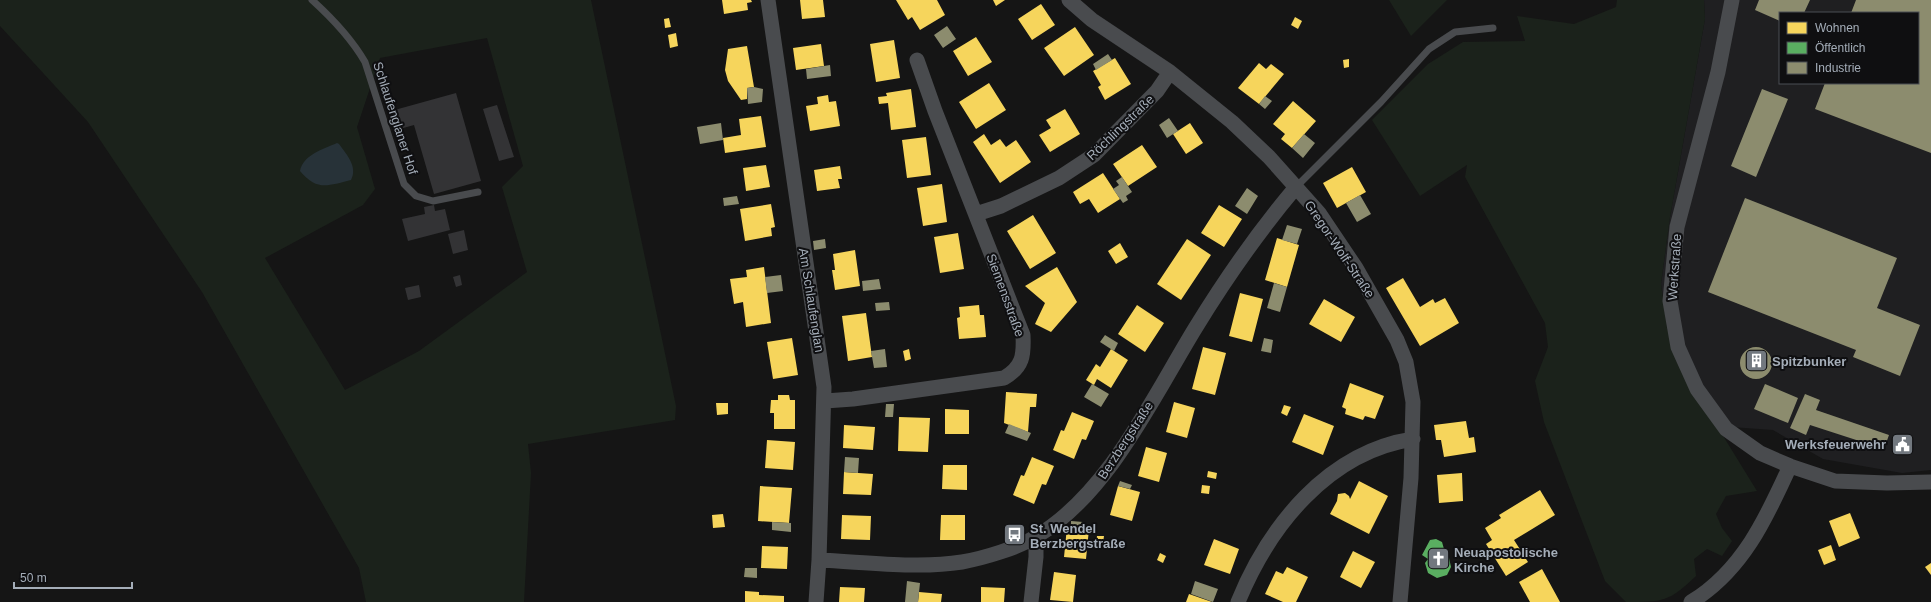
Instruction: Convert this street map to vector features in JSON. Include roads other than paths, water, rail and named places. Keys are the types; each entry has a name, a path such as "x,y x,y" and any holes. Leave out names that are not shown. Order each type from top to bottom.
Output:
{"street":[{"name":"Am Schlaufenglan","path":"768,0 821,363 825,402 816,602"},
{"name":"Gregor-Wolf-Straße","path":"1069,0 1092,20 1170,72 1232,122 1269,157 1319,213 1356,268 1397,340 1406,362 1413,402 1412,439 1400,602"},
{"name":"Werkstraße","path":"1732,0 1718,72 1676,228 1670,301 1678,348 1697,389 1726,429 1760,453 1790,466 1834,481 1887,483 1931,482"},
{"name":"Siemensstraße","path":"825,402 1004,378 1014,372 1019,365 1024,351 1023,335 917,60"},
{"name":"Röchlingstraße","path":"976,214 1001,206 1052,182 1094,155 1157,90 1170,72"},
{"name":"Berzbergstraße","path":"819,560 934,564 963,561 985,556 1036,537 1072,510 1106,473 1217,292 1270,217 1296,187"},
{"path":"1238,602 1264,550 1293,510 1319,483 1354,458 1381,446 1412,439"},
{"path":"1692,602 1727,575 1749,545 1770,510 1790,466"},
{"path":"1031,602 1036,558 1036,537"}],"lane":[{"name":"Schlaufenglaner Hof","path":"312,0 343,29 356,45 365,62 404,184 416,196 433,201 478,192"},
{"path":"1296,187 1381,102 1429,49 1455,32 1493,28"}],"place":[{"name":"Spitzbunker","path":"1756,361"},
{"name":"Werksfeuerwehr","path":"1902,444"},
{"name":"St. Wendel Berzbergstraße","path":"1015,535"},
{"name":"Neuapostolische Kirche","path":"1438,559"}]}
